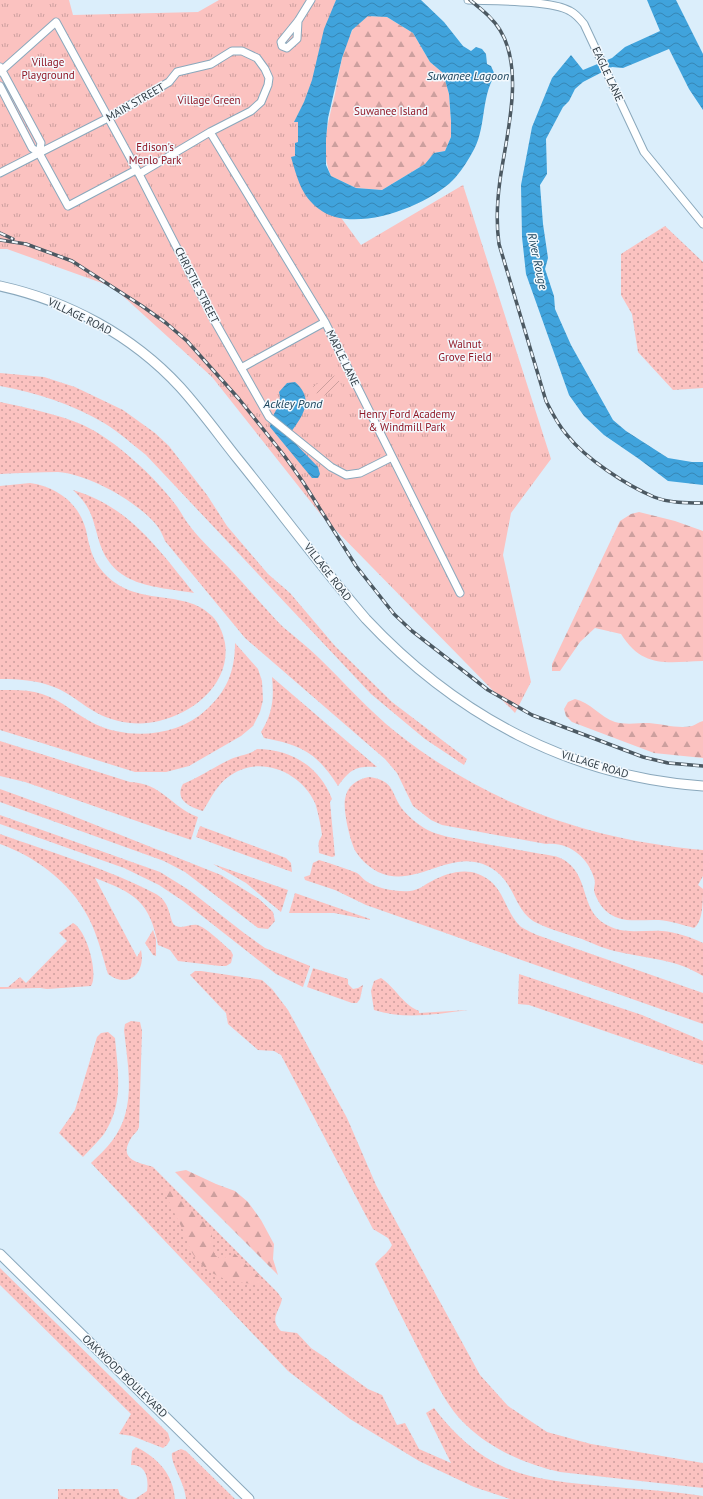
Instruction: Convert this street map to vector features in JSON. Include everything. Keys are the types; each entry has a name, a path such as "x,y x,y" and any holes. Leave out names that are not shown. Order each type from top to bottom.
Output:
{"street":[{"path":"298,21 311,0"},
{"name":"EAGLE LANE","path":"468,0 494,0 563,8 571,11 584,24 644,152 703,224"},
{"name":"CHRISTIE STREET","path":"1,69 56,22 241,368 269,417 336,471 346,475 360,473 392,457"},
{"name":"MAIN STREET","path":"0,173 40,152 108,118 169,82 176,72 211,64 232,51 242,50 254,56 265,69 269,78 267,90 261,102 251,111 137,172 68,206 40,152"},
{"path":"0,86 32,148 40,152 41,143 1,69"},
{"name":"MAPLE LANE","path":"210,132 325,322 460,594"},
{"name":"VILLAGE ROAD","path":"0,286 34,295 83,315 114,332 154,363 196,407 366,619 401,655 448,694 507,730 565,756 611,771 638,777 664,782 703,786"},
{"path":"241,368 325,322"},
{"name":"OAKWOOD BOULEVARD","path":"0,1254 249,1499"}],"green space":[{"path":"0,0 69,0 73,15 198,12 219,0 336,0 296,156 361,245 463,185 551,459 511,513 503,555 531,682 515,713 322,516 212,377 113,287 7,249 0,249"},
{"name":"Suwanee Island","path":"368,16 387,17 413,33 430,62 443,73 449,94 451,137 445,151 434,153 425,164 382,190 356,188 331,176 327,166 325,145 343,54 353,29"},
{"path":"665,226 703,262 703,388 673,390 638,352 632,314 621,295 621,254"},
{"path":"0,373 44,377 75,387 123,410 155,433 169,446 207,495 227,526 268,574 290,593 335,646 392,702 467,759 464,765 425,739 371,694 146,455 120,434 92,416 54,400 0,386"},
{"path":"336,375 342,387 319,398 313,386"},
{"path":"0,402 73,421 108,439 157,482 167,493 187,523 199,537 283,627 315,654 366,706 386,724 431,758 467,780 503,799 541,814 580,827 620,837 661,845 703,850 703,876 698,885 703,889 703,905 701,916 697,925 694,928 663,921 630,920 610,914 599,903 594,890 595,880 587,863 576,852 562,845 546,844 442,825 431,820 413,806 397,773 385,759 245,638 165,541 158,527 139,509 113,491 84,478 70,474 58,472 36,472 0,474"},
{"path":"30,483 49,488 66,498 72,504 83,520 88,541 96,562 103,572 116,583 144,595 187,602 200,607 217,622 225,643 225,658 222,671 216,683 197,703 185,711 159,721 151,723 128,723 97,713 65,692 48,685 27,680 0,679 0,486"},
{"path":"73,490 111,507 127,518 155,546 194,593 150,586 136,582 124,576 114,568 105,556 88,508"},
{"path":"639,512 675,521 703,531 703,661 667,662 647,658 638,653 629,645 621,634 595,628 580,642 560,671 552,671 552,664 620,521 631,514"},
{"path":"235,643 258,669 262,681 263,700 260,712 253,726 241,736 189,766 166,772 135,772 0,730 0,690 37,692 56,700 95,724 108,729 123,732 137,734 152,733 167,731 181,726 206,710 224,688 233,663"},
{"path":"272,677 377,767 358,768 350,772 338,786 323,766 307,752 289,744 264,738 261,732 268,718 272,705"},
{"path":"575,699 585,703 610,720 619,723 649,723 687,727 703,721 703,758 654,753 572,722 566,716 564,709 568,702"},
{"path":"0,741 130,782 150,786 189,813 198,817 191,840 25,782 0,776"},
{"path":"257,749 281,752 293,756 312,769 320,778 332,799 330,802 335,856 332,857 319,853 319,841 322,835 316,805 309,792 290,775 279,770 267,767 242,769 231,775 218,787 203,811 189,805 182,799 180,794 183,784 231,759 251,753"},
{"path":"369,777 384,781 391,789 403,810 415,822 429,831 452,838 552,856 564,860 574,869 580,878 589,905 594,914 601,921 611,927 630,931 667,932 683,935 703,943 703,976 683,966 662,960 600,947 537,923 522,910 502,877 494,870 483,864 469,861 456,862 418,874 405,876 392,876 378,872 363,861 356,852 349,834 345,811 346,794 350,787 360,779"},
{"path":"0,789 58,810 221,875 259,899 273,912 275,921 268,929 258,928 185,872 164,861 0,802"},
{"path":"0,815 160,872 189,890 265,948 310,966 303,987 276,974 183,901 159,885 124,868 0,824"},
{"path":"200,826 286,858 291,863 292,872 196,837"},
{"path":"0,834 118,876 156,894 168,907 172,921 176,926 201,926 231,951 233,955 231,963 226,966 220,966 178,961 170,950 158,945 155,930 150,918 138,901 121,889 95,878 137,957 141,950 141,965 134,976 123,980 108,974 92,925 76,898 66,886 42,865 0,844"},
{"path":"319,860 357,873 366,881 376,886 399,891 416,890 437,878 448,874 472,872 478,874 487,878 494,884 510,913 521,927 537,935 703,993 703,1024 366,905 335,890 305,880 304,877 310,875 313,863"},
{"path":"213,864 288,890 281,912 246,883"},
{"path":"295,893 370,920 334,913 289,913"},
{"path":"73,923 78,927 87,942 90,952 93,972 91,986 47,989 0,989 0,987 8,987 20,977 26,983 67,941 59,933"},
{"path":"153,930 156,939 156,956 153,955 145,943"},
{"path":"313,968 348,979 348,984 353,989 363,985 360,999 357,1003 352,1003 307,987"},
{"path":"195,971 262,980 272,989 288,1010 347,1118 376,1185 480,1375 508,1406 547,1432 591,1444 703,1463 703,1488 560,1472 547,1469 498,1449 466,1425 454,1411 439,1388 375,1264 392,1245 388,1238 373,1229 281,1055 274,1051 258,1050 228,1024 226,1013 190,975"},
{"path":"519,974 642,1015 703,1041 703,1065 529,1005 518,1004"},
{"path":"381,978 391,986 403,1000 419,1011 419,1013 468,1010 421,1015 397,1015 374,1010 371,991 374,981"},
{"path":"131,1021 140,1022 142,1031 139,1127 131,1138 127,1147 129,1157 132,1160 153,1167 278,1293 282,1299 275,1319 277,1326 281,1331 297,1333 311,1348 368,1389 382,1395 397,1425 405,1423 419,1449 451,1463 426,1413 434,1408 457,1435 475,1450 506,1468 530,1476 554,1481 691,1494 703,1496 703,1499 510,1499 474,1487 419,1461 350,1419 288,1371 91,1163 112,1141 120,1129 125,1115 128,1102 129,1073 124,1030 125,1024"},
{"path":"108,1032 115,1038 118,1088 115,1111 104,1134 83,1157 59,1133 75,1110 97,1037 101,1033"},
{"path":"186,1170 235,1191 248,1202 261,1220 274,1244 273,1259 278,1275 175,1172"},
{"path":"161,1178 212,1230 213,1248 217,1257 226,1257 234,1253 267,1284 227,1280 218,1276 202,1265 191,1250 167,1197"},
{"path":"0,1268 168,1433 170,1440 167,1445 163,1448 132,1436 119,1434 131,1414 0,1285"},
{"path":"136,1447 151,1456 168,1474 174,1490 175,1499 135,1499 147,1491 148,1486 147,1477 143,1470 136,1465 131,1465 132,1451"},
{"path":"181,1449 186,1451 235,1499 186,1499 183,1486 172,1457 172,1453"},
{"path":"58,1489 118,1489 120,1495 128,1499 58,1499"}],"water":[{"name":"Suwanee Lagoon","path":"336,0 421,0 444,22 463,46 471,51 476,47 482,49 486,54 487,64 491,66 495,75 487,94 477,144 458,174 441,190 425,200 407,208 369,218 350,219 333,216 319,209 308,198 300,186 291,157 295,156 295,143 298,142 298,122 294,122 304,102 312,80 324,29","holes":["368,16 387,17 413,33 430,62 443,73 449,94 451,137 445,151 434,153 425,164 382,190 356,188 331,176 326,165 328,118 342,58 352,30"]},
{"name":"River Rouge","path":"647,0 676,0 703,54 703,110 689,89 669,49 623,68 612,67 583,82 575,89 569,101 563,107 546,139 547,174 540,185 543,224 548,258 545,269 554,296 555,309 571,345 613,420 626,431 668,458 692,462 703,462 703,485 668,481 604,435 584,416 569,395 526,274 522,237 521,185 532,127 552,78 571,55 583,70 612,58 625,47 660,31"},
{"name":"Ackley Pond","path":"295,382 302,389 306,403 301,416 288,436 318,467 320,474 318,478 312,478 270,427 272,418 278,406 280,397 279,392 287,383"}],"railway":[{"path":"470,0 482,10 500,30 507,46 511,64 513,84 512,104 499,188 497,228 499,244 546,401 561,427 575,444 595,462 631,486 660,499 678,502 703,503"},
{"path":"0,233 13,239"},
{"path":"0,240 26,244 72,261 142,306 166,323 187,341 239,399 283,454 303,482 356,566 394,614 412,631 488,690 532,715 643,757 668,763 703,766"}],"park label":[{"name":"Village Playground","path":"48,68"},
{"name":"Village Green","path":"209,100"},
{"name":"Edison's Menlo Park","path":"155,153"},
{"name":"Walnut Grove Field","path":"465,350"},
{"name":"Henry Ford Academy & Windmill Park","path":"407,420"}]}
